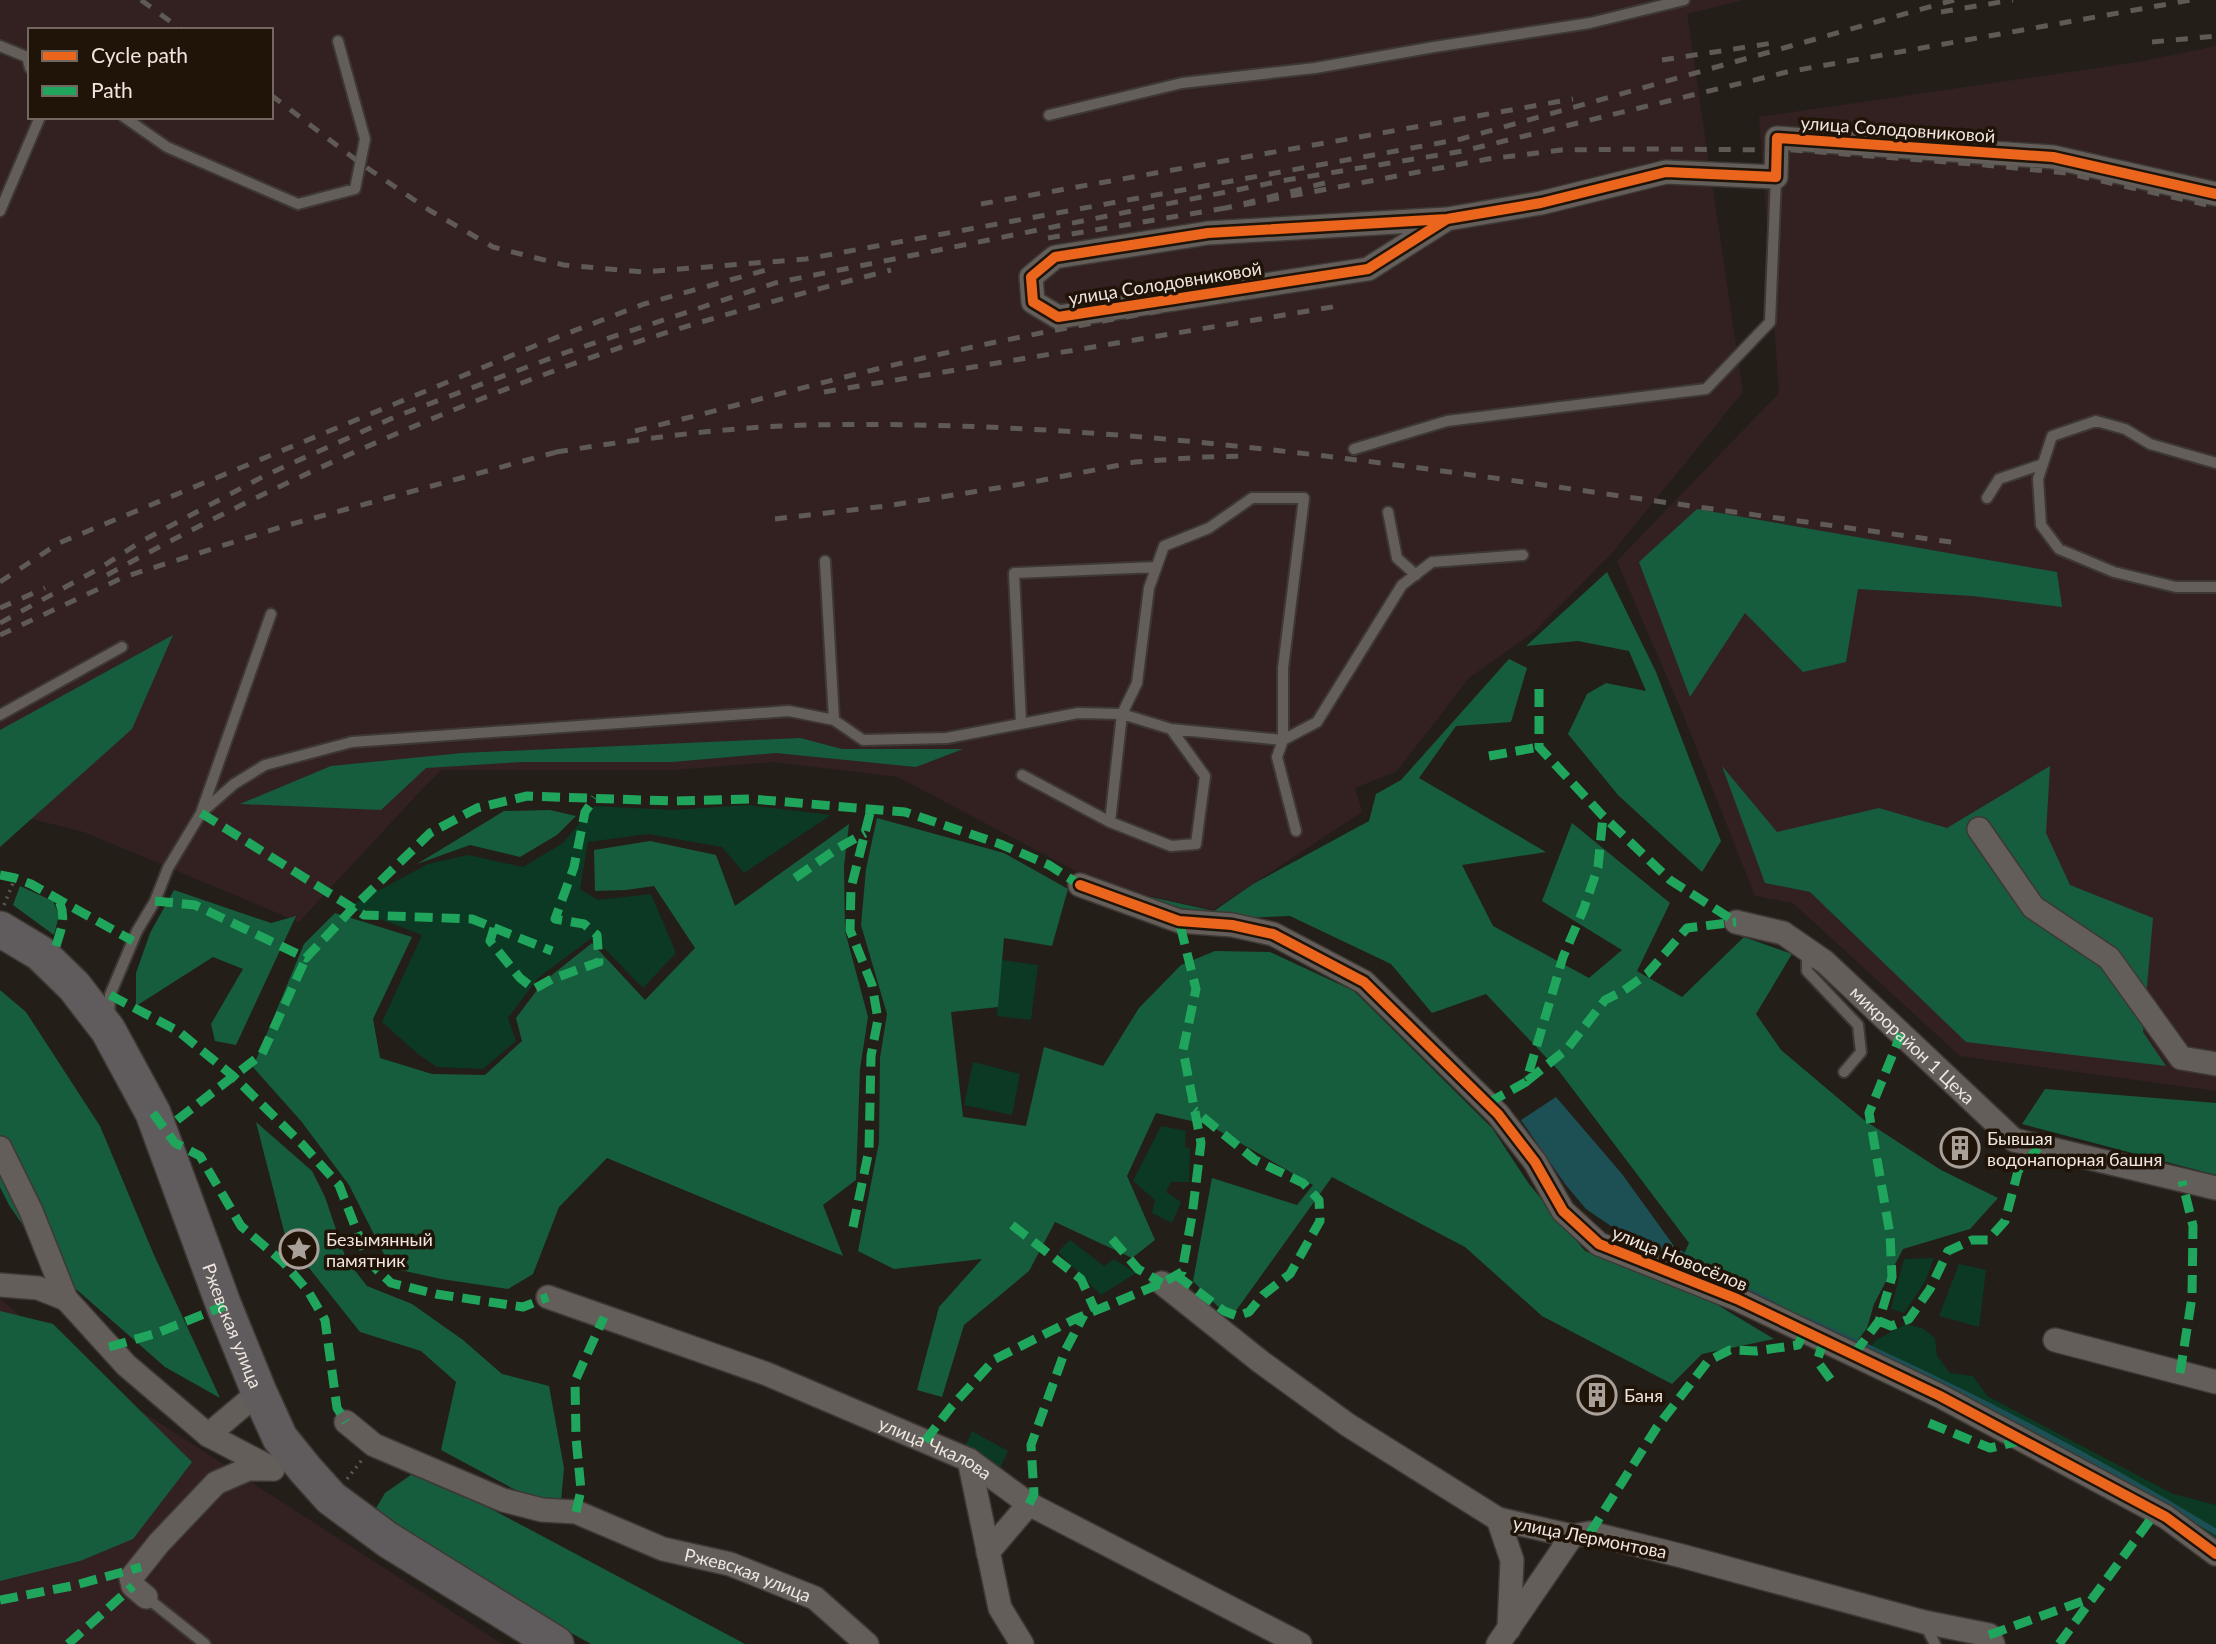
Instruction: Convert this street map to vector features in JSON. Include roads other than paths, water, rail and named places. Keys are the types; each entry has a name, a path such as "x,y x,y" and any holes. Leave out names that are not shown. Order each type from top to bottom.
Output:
{"main road":[{"name":"Ржевская улица","path":"1,919 74,986 108,1030 153,1113 245,1360 280,1438 289,1469 388,1541 555,1644"}],"street":[{"name":"улица Солодовниковой","path":"1447,219 1367,269 1058,317 1033,302 1031,278 1055,257 1208,233 1447,219 1541,203 1666,172 1776,177 1777,138 2053,157 2216,194"},
{"path":"1979,829 2033,907 2109,958 2181,1058 2216,1064"},
{"name":"улица Новосёлов","path":"1080,885 1179,921 1232,925 1273,934 1364,982 1498,1114 1535,1161 1563,1211 1599,1244 1737,1299 1940,1396 2166,1517 2216,1554"},
{"name":"микрорайон 1 Цеха","path":"1736,922 1783,933 1825,962 2014,1140 2216,1188"},
{"path":"0,1148 31,1211 66,1299 126,1365 208,1435 289,1469"},
{"name":"улица Лермонтова","path":"1162,1283 1261,1362 1348,1425 1498,1519 1572,1536 1590,1533 1924,1622 1989,1635 1993,1644"},
{"path":"0,1284 38,1288 66,1299"},
{"name":"улица Чкалова","path":"548,1297 767,1374 969,1460 1029,1504 1300,1644"},
{"path":"2055,1340 2216,1382"},
{"path":"208,1435 259,1392"},
{"name":"Ржевская улица","path":"345,1422 374,1445 503,1500 542,1510 576,1512 663,1549 730,1564 815,1598 867,1644"},
{"path":"969,1460 1000,1608 1022,1644"},
{"path":"146,1597 133,1586 131,1578 159,1543 216,1483 248,1469 289,1469"},
{"path":"988,1552 1029,1504"},
{"path":"1498,1519 1512,1560 1503,1636"},
{"path":"1503,1636 1572,1536"}],"lane":[{"path":"1049,115 1182,83 1315,68 1590,23 1684,0"},
{"path":"127,119 167,147 298,204 355,189 365,139 338,41"},
{"path":"0,46 28,61"},
{"path":"0,211 39,119"},
{"path":"1354,449 1447,421 1706,389 1770,322 1776,177"},
{"path":"2216,463 2150,444 2125,429 2096,421 2052,436 2038,479 2041,525 2059,549 2114,572 2176,587 2216,587"},
{"path":"1987,498 1998,479 2043,464"},
{"path":"1110,822 1122,714 1138,683 1150,588 1164,546 1209,528 1252,498 1304,499 1283,668 1283,740 1277,757 1296,831"},
{"path":"1388,512 1397,558 1416,575"},
{"path":"201,813 234,784 265,765 352,742 789,711 834,719 863,740 947,738 1078,713 1122,714 1171,729 1283,740 1317,722 1402,585 1432,562 1522,555"},
{"path":"825,561 834,719"},
{"path":"1021,722 1014,573 1156,567"},
{"path":"108,1030 110,995 168,868 201,813 271,614"},
{"path":"0,715 122,647"},
{"path":"1022,775 1110,822 1171,846 1196,844 1205,776 1171,729"},
{"path":"1807,949 1807,971 1858,1025 1861,1052 1844,1072"},
{"path":"74,986 110,995"},
{"path":"146,1597 205,1644"},
{"path":"1924,1622 1935,1644"}],"water":[{"path":"1556,1097 1622,1174 1679,1253 1646,1250 1586,1209 1565,1184 1521,1120"}],"waterway":[{"path":"1679,1253 1779,1307"},
{"path":"1805,1319 2014,1418 2116,1473 2216,1532"}],"railway":[{"path":"141,0 179,28"},
{"path":"273,97 360,163 429,210 493,247 564,265 643,272 806,259 1461,139 1954,0"},
{"path":"1941,12 2013,0"},
{"path":"0,623 100,568 142,541 266,475 397,416 567,352 775,283 1281,181 1463,151 1787,72 2191,0"},
{"path":"2152,42 2216,36"},
{"path":"1662,60 1773,43"},
{"path":"981,204 1573,99"},
{"path":"1325,183 1226,208 1488,159 1561,150 1647,149 1794,150 2066,173 2216,207"},
{"path":"1048,238 1226,208"},
{"path":"0,582 59,543 537,345 644,304 766,270"},
{"path":"107,575 220,516 335,461 511,387 689,326 891,270"},
{"path":"635,431 877,369 987,344 1321,284"},
{"path":"824,392 1338,306"},
{"path":"556,452 682,434 778,426 900,425 1078,432 1345,458 1958,543"},
{"path":"0,635 124,577 281,527 564,450"},
{"path":"775,519 886,506 1135,462 1250,456"},
{"path":"0,608 45,588"}],"place":[{"name":"Бывшая водонапорная башня","path":"1960,1148"},
{"name":"Безымянный памятник","path":"299,1249"},
{"name":"Баня","path":"1597,1395"}]}
